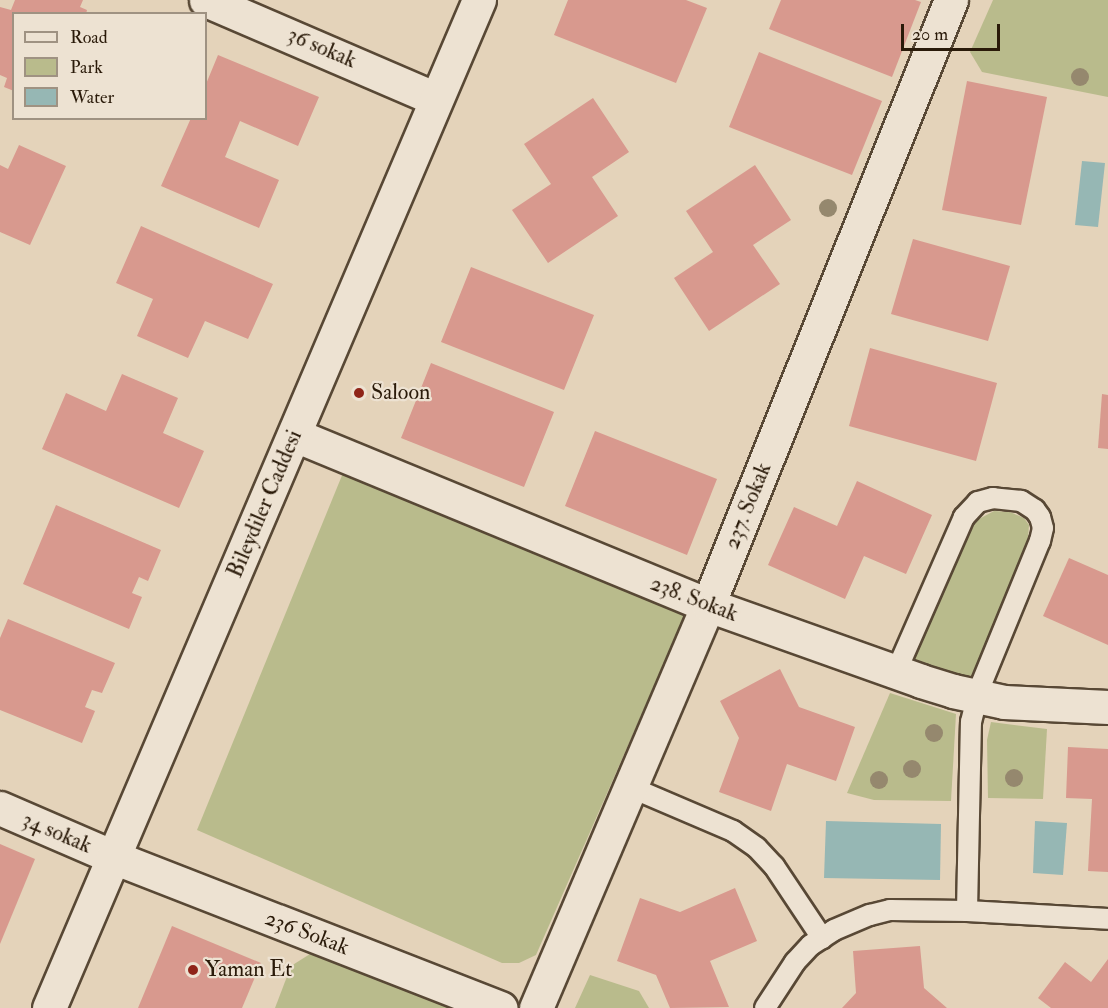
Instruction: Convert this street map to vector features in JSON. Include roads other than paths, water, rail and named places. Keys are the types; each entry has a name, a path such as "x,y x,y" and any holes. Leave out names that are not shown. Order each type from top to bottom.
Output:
{"street":[{"name":"36 sokak","path":"206,0 436,99"},
{"name":"Bileydiler Caddesi","path":"49,1008 295,435 478,0"},
{"name":"237. Sokak","path":"536,1008 708,605 951,0"},
{"name":"238. Sokak","path":"295,435 708,605 896,672 977,697 1057,706 1108,707"},
{"name":"34 sokak","path":"0,808 113,857"},
{"name":"236 Sokak","path":"113,857 501,1008"}],"lane":[{"path":"896,672 964,517 978,502 993,498 1021,501 1035,510 1043,528 1040,541 977,697 970,736 967,911"},
{"path":"630,788 733,831 757,848 774,866 822,938"},
{"path":"765,1008 795,962 822,938 870,915 890,910 967,911 1108,919"}],"water":[{"path":"1082,161 1105,163 1098,227 1075,225"},
{"path":"826,821 941,824 940,880 824,878"},
{"path":"1035,821 1067,823 1063,875 1033,873"}],"place":[{"name":"Saloon","path":"359,393"},
{"name":"Yaman Et","path":"193,970"}]}
